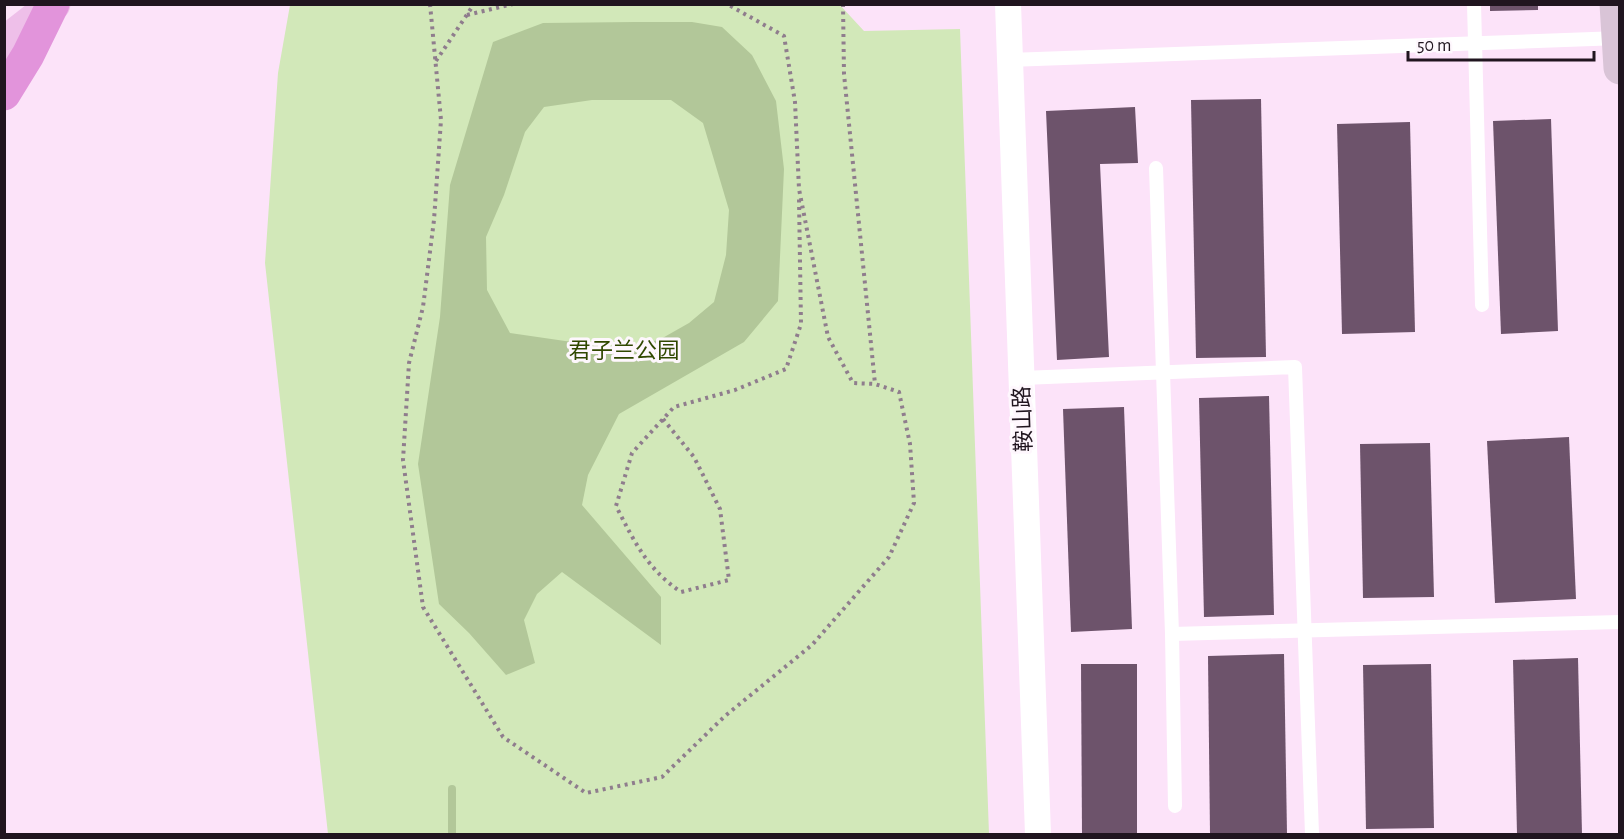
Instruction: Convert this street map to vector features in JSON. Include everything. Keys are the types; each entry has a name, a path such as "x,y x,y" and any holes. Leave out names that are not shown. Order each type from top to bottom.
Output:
{"highway":[{"path":"4,94 28,55 53,4"}],"main road":[{"path":"4,43 53,4"}],"street":[{"name":"鞍山路","path":"1008,4 1038,834"},
{"path":"1616,4 1619,48"}],"lane":[{"path":"1474,4 1482,305"},
{"path":"1010,60 1476,42 1619,48"},
{"path":"1156,168 1172,634 1175,806"},
{"path":"1022,378 1295,367 1312,834"},
{"path":"1172,634 1620,622"}],"path":[{"path":"430,4 441,120 434,220 423,307 409,363 403,460 423,607 504,737 586,793 662,777 725,716 812,645 889,557 914,503 910,444 899,392 875,384 853,383 828,337 799,189"},
{"path":"435,62 474,4"},
{"path":"467,15 513,4"},
{"path":"663,419 694,457 720,509 729,580 681,592 664,581 638,550 616,506 632,453 663,419 674,407 735,390 786,369 801,324 795,102 783,36 728,4"},
{"path":"843,4 844,74 875,384"}],"green space":[{"name":"君子兰公园","path":"839,4 864,31 960,29 989,834 328,834 265,263 278,73 290,5"}],"shaded area":[{"path":"692,22 722,27 752,55 776,101 784,169 778,301 744,342 619,414 588,475 582,505 661,597 661,645 562,572 537,594 524,620 535,663 506,675 469,633 439,604 418,464 440,317 450,185 493,42 543,23","holes":["592,100 671,100 703,123 729,210 726,255 714,302 689,323 659,340 622,347 510,333 487,290 486,237 504,195 525,132 544,107"]}],"building":[{"path":"1490,4 1538,4 1538,10 1490,11"},
{"path":"1261,99 1266,357 1196,358 1191,100"},
{"path":"1135,107 1138,163 1100,164 1109,357 1057,360 1046,111"},
{"path":"1551,119 1558,331 1501,334 1493,121"},
{"path":"1410,122 1415,332 1342,334 1337,124"},
{"path":"1269,396 1274,615 1204,617 1199,398"},
{"path":"1124,407 1132,629 1071,632 1063,409"},
{"path":"1569,437 1576,599 1495,603 1487,441"},
{"path":"1430,443 1434,597 1363,598 1360,444"},
{"path":"1284,654 1287,834 1210,834 1208,656"},
{"path":"1578,658 1582,834 1517,834 1513,660"},
{"path":"1081,664 1137,664 1137,834 1082,834"},
{"path":"1431,664 1434,828 1366,829 1363,665"}],"waterway":[{"path":"452,789 452,834"}]}
